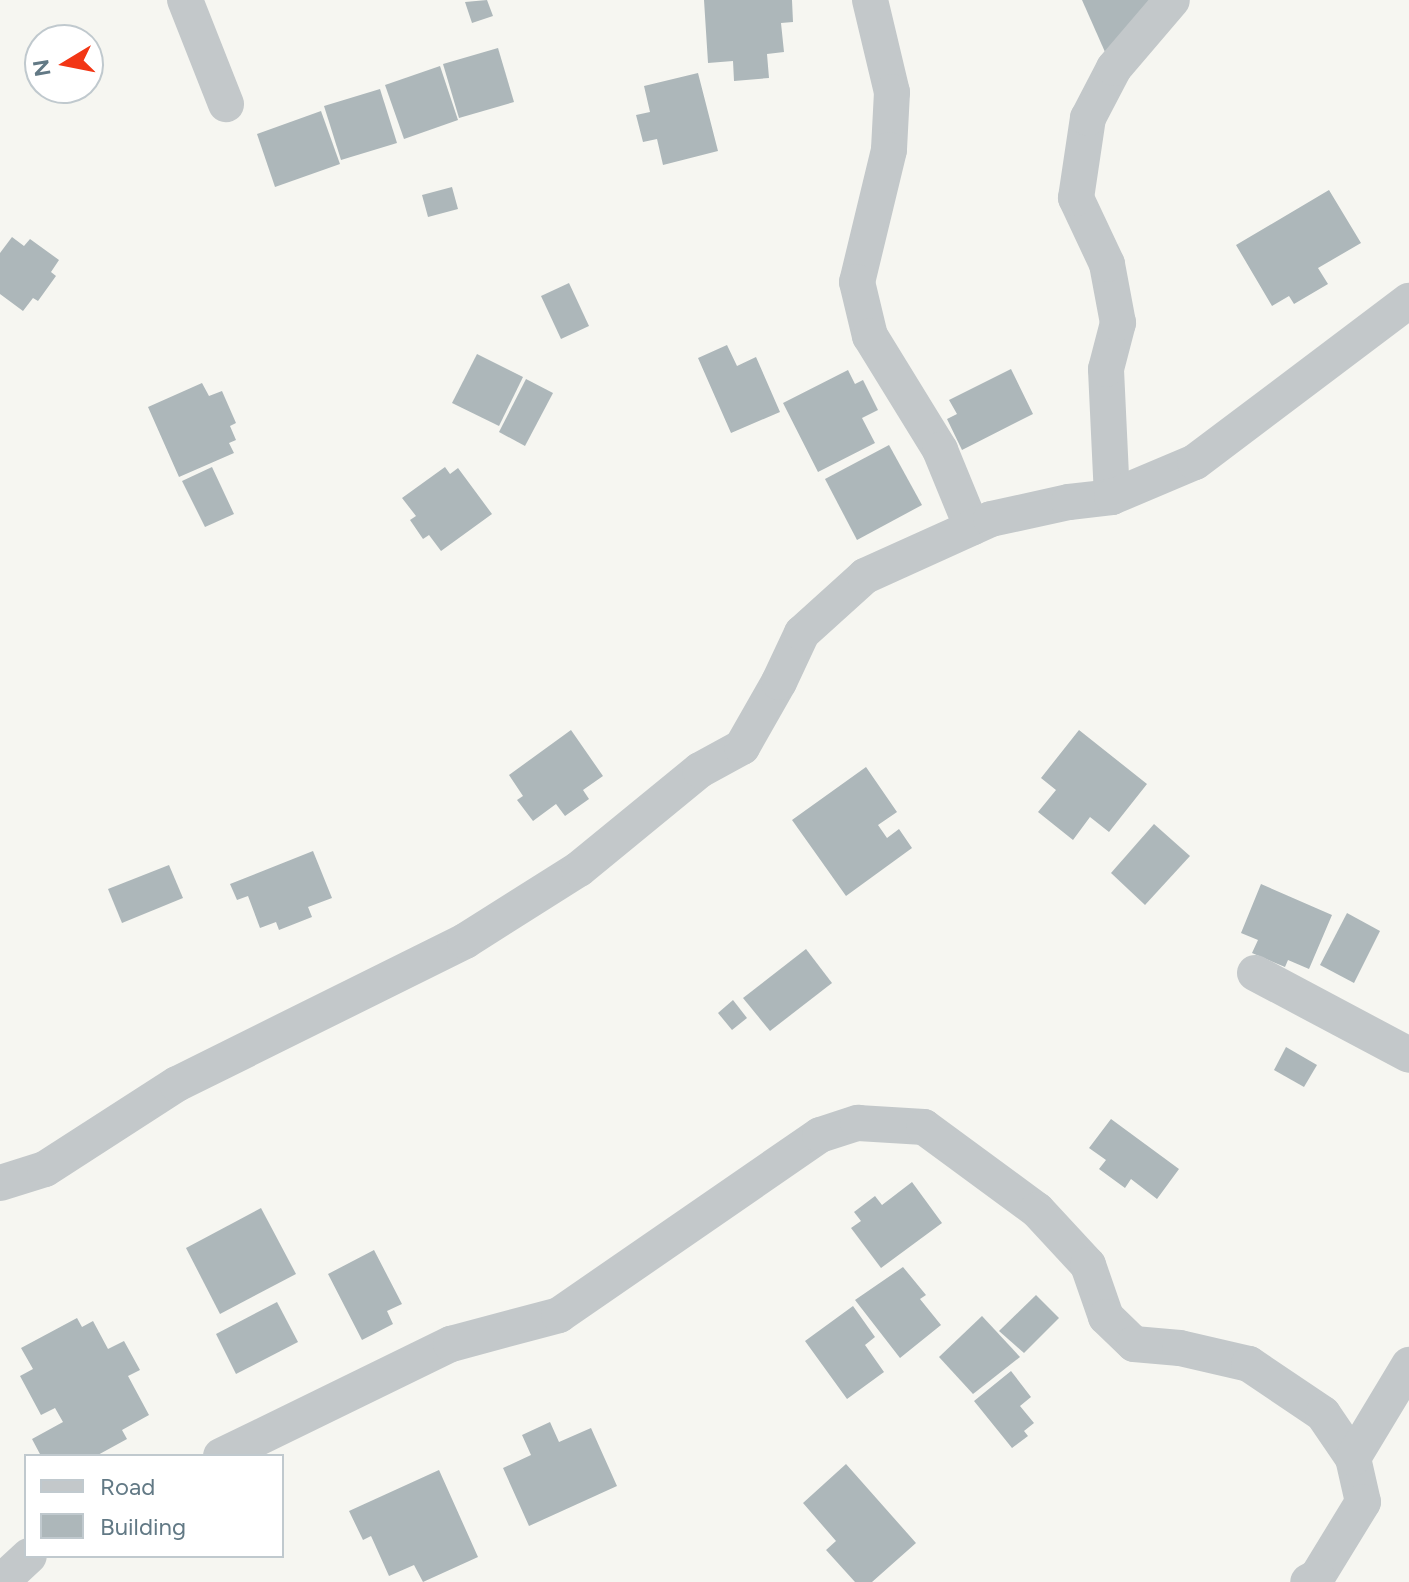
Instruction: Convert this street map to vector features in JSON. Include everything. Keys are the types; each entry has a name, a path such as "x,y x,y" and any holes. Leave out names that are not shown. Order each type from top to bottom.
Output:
{"street":[{"path":"185,0 226,104"},
{"path":"870,0 892,92 889,150 857,282 870,336 940,450 972,528"},
{"path":"1112,497 1106,369 1118,323 1107,264 1076,198 1088,118 1114,68 1172,0"},
{"path":"0,1183 45,1169 177,1084 465,941 579,869 700,770 742,747 779,682 802,633 865,576 1004,516 1112,497 1195,462 1409,301"},
{"path":"1255,973 1409,1055"},
{"path":"225,1454 451,1344 559,1315 820,1135 858,1123 924,1127 1037,1210 1088,1265 1106,1317 1134,1344 1180,1348 1249,1364 1323,1414 1353,1458 1363,1502 1317,1577 1308,1582"},
{"path":"1353,1458 1409,1365"},
{"path":"1,1582 27,1558"}],"building":[{"path":"487,0 493,16 472,23 465,2"},
{"path":"704,0 792,0 793,22 781,23 784,52 767,54 769,78 734,81 733,61 708,63"},
{"path":"1082,0 1152,0 1105,52"},
{"path":"498,48 514,102 459,118 443,64"},
{"path":"440,66 458,120 404,139 385,85"},
{"path":"698,73 718,151 663,165 657,139 643,142 636,115 650,112 644,86"},
{"path":"380,89 397,143 341,160 324,106"},
{"path":"321,111 340,164 275,187 257,134"},
{"path":"452,187 458,209 428,217 422,195"},
{"path":"1329,190 1361,243 1318,268 1328,284 1294,304 1289,296 1272,306 1236,245"},
{"path":"12,237 24,246 30,239 59,260 51,272 56,276 38,301 33,298 23,311 0,294 0,253"},
{"path":"569,283 589,326 561,339 541,296"},
{"path":"727,345 737,366 756,357 780,412 731,433 698,358"},
{"path":"477,354 523,377 499,426 452,403"},
{"path":"1011,369 1033,414 962,450 947,419 957,414 949,400"},
{"path":"848,370 855,384 863,380 878,410 862,418 875,443 818,472 783,403"},
{"path":"526,379 553,393 525,446 499,432"},
{"path":"202,383 209,396 222,391 236,423 230,426 236,440 229,443 234,453 179,477 148,407"},
{"path":"889,445 922,505 857,540 825,479"},
{"path":"212,467 234,514 205,527 182,481"},
{"path":"445,467 450,474 458,468 492,514 441,551 429,535 423,539 410,520 416,516 402,498"},
{"path":"571,730 603,776 583,790 589,799 565,816 556,804 533,821 517,800 523,796 509,775"},
{"path":"1079,730 1147,784 1109,832 1090,817 1073,840 1038,812 1056,790 1041,778"},
{"path":"866,767 897,812 878,825 887,838 899,829 912,848 846,896 792,820"},
{"path":"1154,824 1190,856 1145,905 1111,873"},
{"path":"313,851 332,898 308,907 312,917 279,930 276,922 260,928 248,896 237,900 230,884"},
{"path":"169,865 183,898 122,923 108,889"},
{"path":"1261,884 1332,915 1309,969 1288,960 1285,967 1252,953 1258,940 1241,933"},
{"path":"1347,913 1380,931 1354,983 1320,965"},
{"path":"806,949 832,983 770,1031 743,998"},
{"path":"733,1000 747,1018 732,1030 718,1013"},
{"path":"1286,1047 1317,1065 1304,1087 1274,1070"},
{"path":"1111,1119 1179,1169 1157,1199 1131,1179 1125,1188 1099,1169 1106,1160 1089,1148"},
{"path":"912,1182 942,1223 881,1268 851,1228 861,1221 854,1212 875,1196 882,1205"},
{"path":"261,1208 296,1274 220,1314 186,1248"},
{"path":"374,1250 402,1304 387,1311 393,1324 362,1340 328,1274"},
{"path":"903,1267 926,1295 920,1299 941,1325 900,1358 855,1300"},
{"path":"1036,1295 1059,1318 1024,1353 999,1331"},
{"path":"277,1302 298,1342 236,1374 216,1334"},
{"path":"853,1306 875,1337 865,1345 884,1372 847,1399 805,1341"},
{"path":"982,1316 1020,1357 973,1394 939,1357"},
{"path":"77,1318 82,1327 93,1321 108,1349 124,1341 140,1370 128,1376 149,1415 122,1430 127,1439 100,1454 40,1454 32,1439 63,1422 55,1408 41,1415 20,1376 33,1369 21,1348"},
{"path":"1011,1371 1031,1397 1020,1406 1034,1423 1024,1431 1028,1436 1012,1448 974,1401"},
{"path":"550,1422 559,1442 591,1428 617,1486 529,1526 503,1468 531,1455 522,1435"},
{"path":"846,1464 916,1543 872,1582 855,1582 826,1550 836,1541 803,1503"},
{"path":"439,1470 478,1557 423,1582 414,1565 389,1576 371,1536 363,1540 349,1511"}]}
